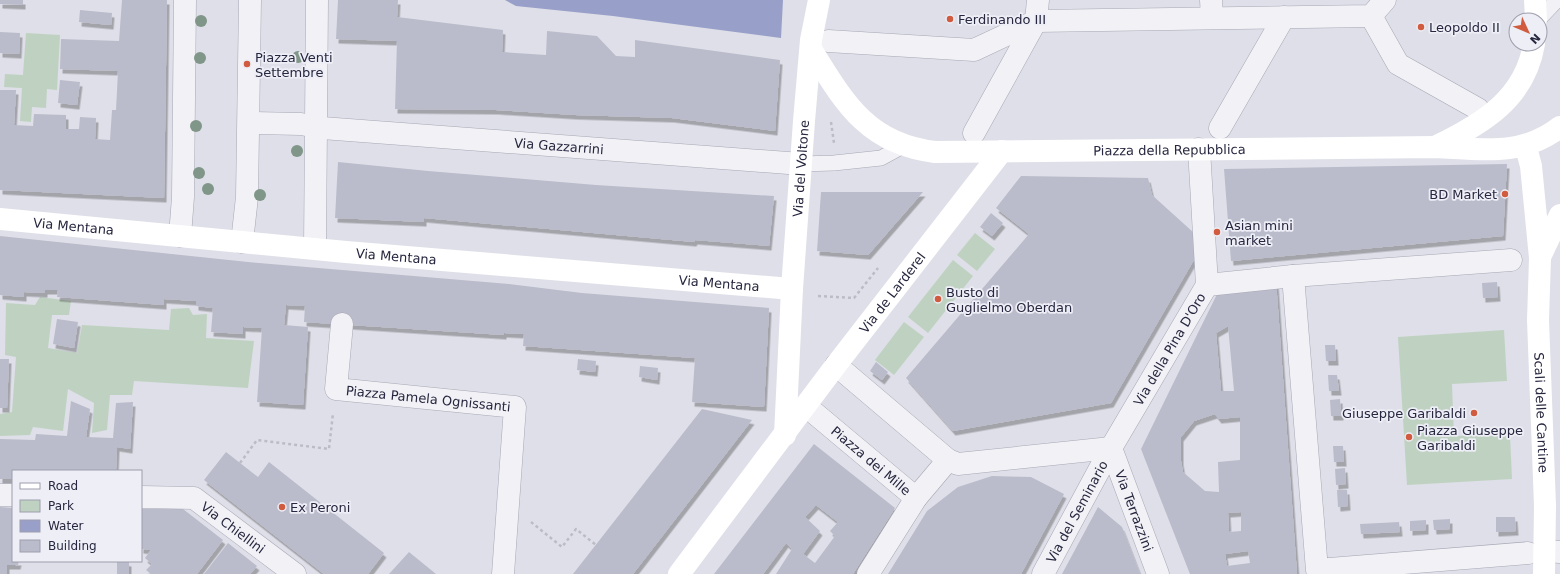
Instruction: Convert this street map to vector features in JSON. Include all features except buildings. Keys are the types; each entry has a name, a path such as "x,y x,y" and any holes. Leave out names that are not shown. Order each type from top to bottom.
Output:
{"main road":[{"path":"819,0 819,45"},
{"path":"1535,0 1536,12"},
{"name":"Piazza della Repubblica","path":"819,45 832,82 867,125 878,133 903,146 919,150 948,152 1436,147 1500,150 1523,146 1540,139 1560,127"},
{"name":"Via del Voltone","path":"792,289 801,164 819,45"},
{"name":"Piazza della Repubblica","path":"1436,147 1472,128 1504,104 1524,76 1533,52"},
{"name":"Scali delle Cantine","path":"1523,146 1527,152 1531,166 1540,258 1538,320 1545,506 1544,574"},
{"name":"Via de Larderel","path":"679,574 785,435 836,365 1002,151"},
{"path":"1540,258 1560,215"},
{"name":"Via Mentana","path":"0,219 346,252 792,289"},
{"path":"785,435 792,289"}],"street":[{"path":"180,236 183,197 185,0"},
{"path":"242,242 247,197 250,0"},
{"path":"315,248 318,0"},
{"path":"819,45 974,50 1037,10 1211,9 1284,18 1371,16 1385,0"},
{"path":"974,133 1037,10"},
{"path":"1371,16 1398,64 1478,109"},
{"name":"Piazza della Repubblica","path":"1220,128 1284,18"},
{"path":"249,123 301,124 317,127"},
{"name":"Via Gazzarrini","path":"317,127 801,164"},
{"name":"Via della Pina D'Oro","path":"1111,448 1207,285 1199,149"},
{"path":"1207,285 1293,276 1511,260"},
{"path":"1293,276 1317,570 1544,552"},
{"name":"Piazza Pamela Ognissanti","path":"342,324 336,389 515,407 504,574"},
{"path":"836,365 948,460 958,464 1111,448"},
{"name":"Piazza dei Mille","path":"806,406 916,498 948,460"},
{"name":"Via del Seminario","path":"1043,574 1111,448"},
{"name":"Via Terrazzini","path":"1111,448 1158,574"},
{"path":"0,495 12,495"},
{"name":"Via Chiellini","path":"142,497 194,498 295,574"},
{"path":"868,574 916,498"}],"lane":[{"path":"1545,12 1557,0"},
{"path":"801,164 834,163 881,158 903,146"}],"path":[{"path":"831,122 834,148"},
{"path":"818,296 854,298"},
{"path":"240,463 257,440 329,449 336,389"},
{"path":"508,505 562,547 576,529 596,545"}],"green space":[{"path":"26,33 60,35 57,90 47,89 46,108 32,107 31,122 20,121 22,88 4,87 5,74 23,75"},
{"path":"975,233 995,249 977,271 957,255"},
{"path":"953,260 973,276 928,333 908,317"},
{"path":"40,297 71,301 69,315 52,315 48,348 77,353 82,325 169,330 171,309 189,308 193,315 207,314 206,338 254,341 248,388 134,381 132,395 110,395 107,430 92,433 94,403 68,389 63,431 33,427 30,435 0,436 0,414 12,412 16,357 5,355 6,303 35,305"},
{"path":"904,322 924,337 894,375 875,360"},
{"path":"1504,330 1507,381 1452,384 1454,436 1510,435 1512,479 1407,485 1398,337"}],"water":[{"path":"505,0 783,0 781,38 613,16 516,6"}],"place":[{"name":"Ferdinando III","path":"950,19"},
{"name":"Leopoldo II","path":"1421,27"},
{"name":"Piazza Venti Settembre","path":"247,64"},
{"name":"BD Market","path":"1505,194"},
{"name":"Asian mini market","path":"1217,232"},
{"name":"Busto di Guglielmo Oberdan","path":"938,299"},
{"name":"Giuseppe Garibaldi","path":"1474,413"},
{"name":"Piazza Giuseppe Garibaldi","path":"1409,437"},
{"name":"Ex Peroni","path":"282,507"}]}
